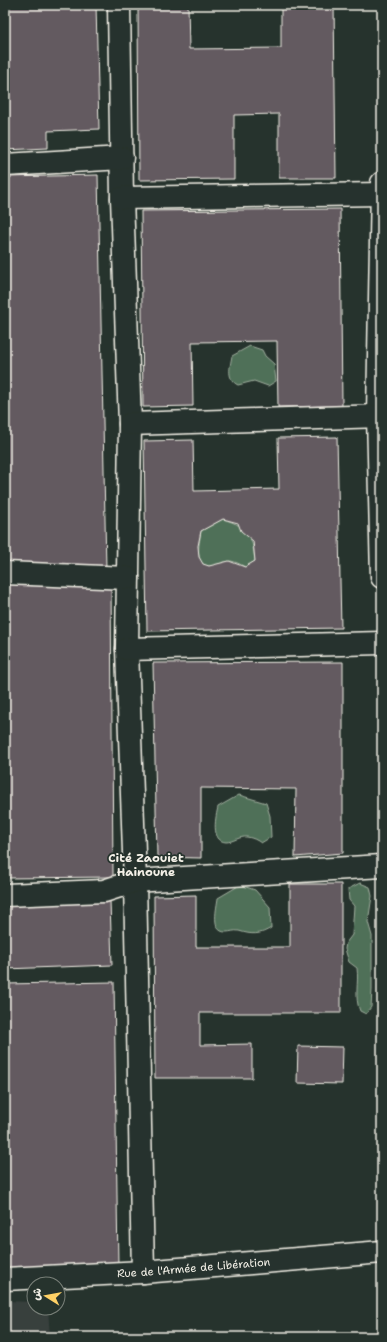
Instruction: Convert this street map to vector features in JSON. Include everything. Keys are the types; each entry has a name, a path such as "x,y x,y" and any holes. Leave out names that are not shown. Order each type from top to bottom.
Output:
{"street":[{"path":"119,5 122,198 130,424 127,649 135,881 143,1272"},
{"path":"5,165 122,158"},
{"path":"382,183 380,416 382,577"},
{"path":"122,198 382,194"},
{"path":"130,424 380,416"},
{"path":"5,573 128,578"},
{"path":"127,649 382,643"},
{"path":"5,895 104,891 135,881 382,866"},
{"name":"Rue de l'Armée de Libération","path":"5,1279 143,1272 382,1252"}],"shaded area":[{"path":"5,1301 26,1302 26,1316 49,1316 50,1337 5,1337"}],"green space":[{"path":"250,346 262,350 265,356 274,364 276,381 268,386 254,381 238,385 230,376 232,356"},
{"path":"223,519 239,525 248,533 255,561 245,567 231,561 209,566 204,565 199,557 201,531"},
{"path":"239,795 266,803 270,816 271,837 261,843 255,839 247,837 226,842 221,841 216,833 215,828 218,807"},
{"path":"360,883 370,887 372,896 368,922 372,936 372,990 371,1007 366,1014 360,1011 358,1006 357,968 349,962 345,949 346,943 352,935 354,906 349,900 348,889"},
{"path":"240,885 255,890 270,907 271,928 263,932 252,934 237,931 226,932 221,931 218,928 216,924 216,913 218,898"}],"building":[{"path":"5,5 96,5 99,129 48,131 48,148 5,150"},
{"path":"138,5 188,5 189,49 281,48 281,5 334,5 336,178 279,178 279,114 234,115 234,179 139,180"},
{"path":"98,175 106,569 5,566 5,177"},
{"path":"340,209 342,406 278,407 277,341 192,342 193,406 143,407 141,211"},
{"path":"337,437 341,628 147,631 144,441 193,440 194,491 279,489 278,438","holes":["223,519 238,523 241,531 253,541 255,561 245,567 229,561 209,566 203,564 199,557 198,546 201,531"]},
{"path":"5,583 111,584 113,877 5,878"},
{"path":"343,662 343,853 295,857 296,789 201,788 201,858 157,857 153,663"},
{"path":"290,884 341,884 341,1013 200,1013 200,1045 252,1044 252,1078 155,1078 154,896 196,895 196,947 290,947"},
{"path":"110,901 112,965 5,969 5,905"},
{"path":"114,982 118,1267 5,1269 5,984"},
{"path":"298,1046 343,1047 342,1084 297,1083"}],"district":[{"name":"Cité Zaouiet Hainoune","path":"146,865"}]}
